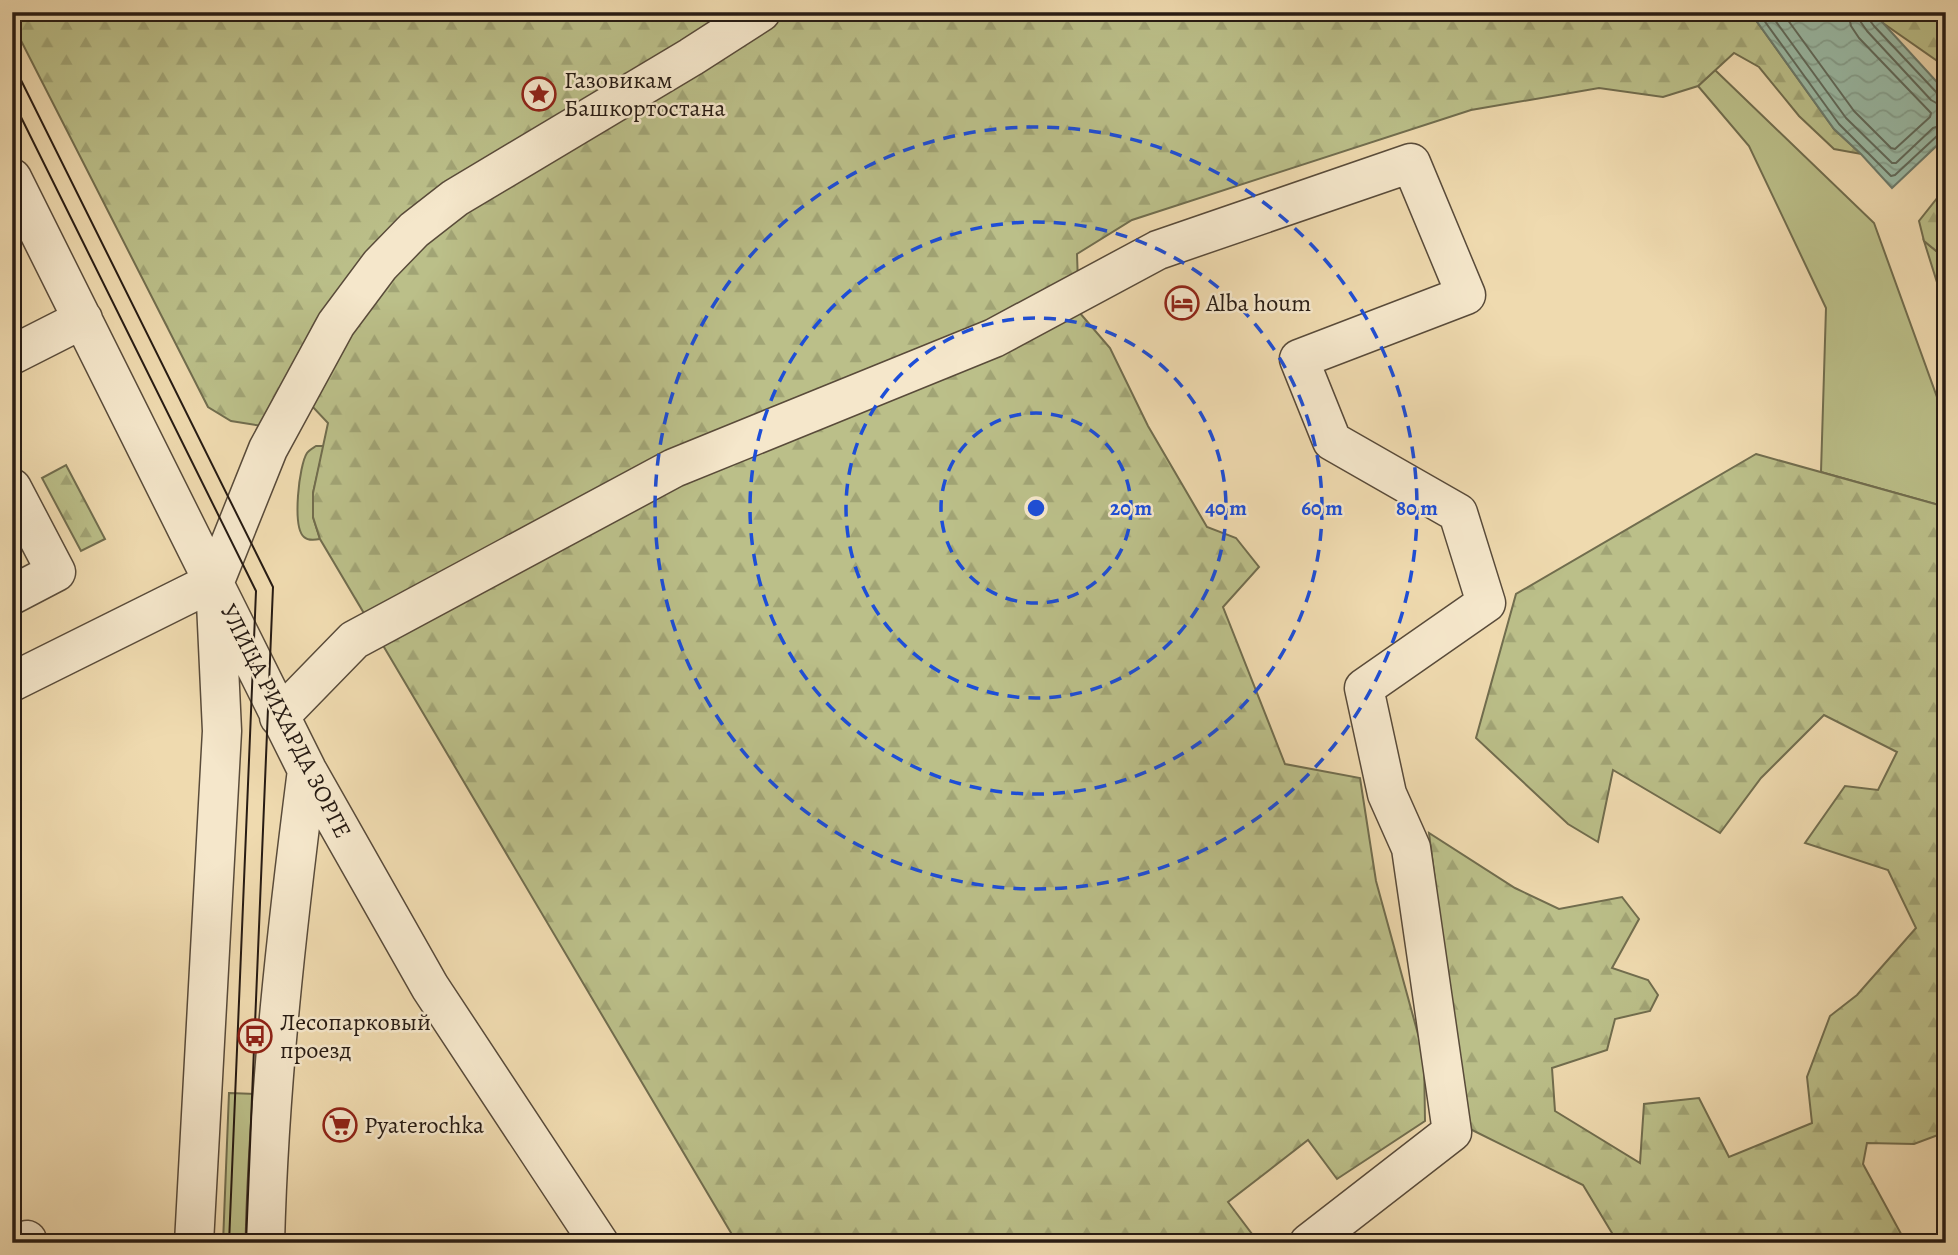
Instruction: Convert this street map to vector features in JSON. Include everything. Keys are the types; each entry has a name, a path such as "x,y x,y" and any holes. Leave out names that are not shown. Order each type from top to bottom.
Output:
{"street":[{"path":"194,1243 222,731 215,581 268,449 336,324 380,265 414,230 455,198 668,71 761,12"},
{"path":"279,717 354,640 674,468 994,338 1158,250 1411,163 1466,295 1299,359 1332,441 1458,513 1486,603 1364,688 1387,794 1411,848 1452,1132 1309,1243"},
{"name":"УЛИЦА РИХАРДА ЗОРГЕ","path":"12,178 307,770 430,987 598,1243"},
{"path":"12,355 83,318"},
{"path":"12,488 56,572 12,595"},
{"path":"12,682 215,581"},
{"path":"265,1243 267,1177 290,900 307,770"}],"green space":[{"path":"12,12 1750,12 1834,129 1861,154 1834,149 1799,116 1759,67 1734,53 1698,86 1663,97 1599,88 1471,110 1132,220 1077,254 1079,312 1110,348 1148,426 1207,527 1236,538 1259,567 1223,607 1285,764 1360,778 1376,881 1424,1056 1425,1121 1337,1179 1308,1140 1228,1202 1255,1238 1247,1243 737,1243 320,539 313,517 313,493 328,423 296,389 262,426 231,421 208,407 12,23"},
{"path":"1873,12 1946,12 1946,67 1880,21"},
{"path":"1715,70 1874,223 1946,422 1946,507 1821,472 1826,308 1749,146 1698,86"},
{"path":"1946,189 1946,259 1924,241 1919,221"},
{"path":"1924,241 1946,259 1946,311"},
{"path":"316,446 324,446 313,493 313,517 320,539 312,540 304,537 300,531 298,496 304,460 308,452"},
{"path":"1756,454 1946,507 1946,1132 1914,1144 1867,1143 1863,1164 1906,1243 1618,1243 1583,1185 1466,1127 1429,833 1515,888 1559,909 1622,897 1639,919 1612,968 1648,980 1658,995 1650,1011 1615,1019 1607,1050 1552,1068 1555,1111 1640,1163 1644,1104 1699,1098 1729,1157 1812,1123 1807,1077 1830,1016 1857,995 1916,928 1888,870 1805,843 1845,786 1878,790 1897,752 1824,715 1761,778 1720,833 1613,770 1598,842 1568,824 1476,738 1516,594"},
{"path":"66,465 105,539 81,551 42,478"},
{"path":"229,1093 258,1094 252,1243 223,1243"}],"water":[{"path":"1750,12 1873,12 1946,92 1946,137 1892,188 1834,129"}],"tram line":[{"path":"12,62 273,587 246,1243"},
{"path":"12,99 256,591 229,1243"}],"place":[{"name":"Газовикам Башкортостана","path":"539,94"},
{"name":"Alba houm","path":"1182,303"},
{"name":"Лесопарковый проезд","path":"255,1036"},
{"name":"Pyaterochka","path":"340,1125"}]}
